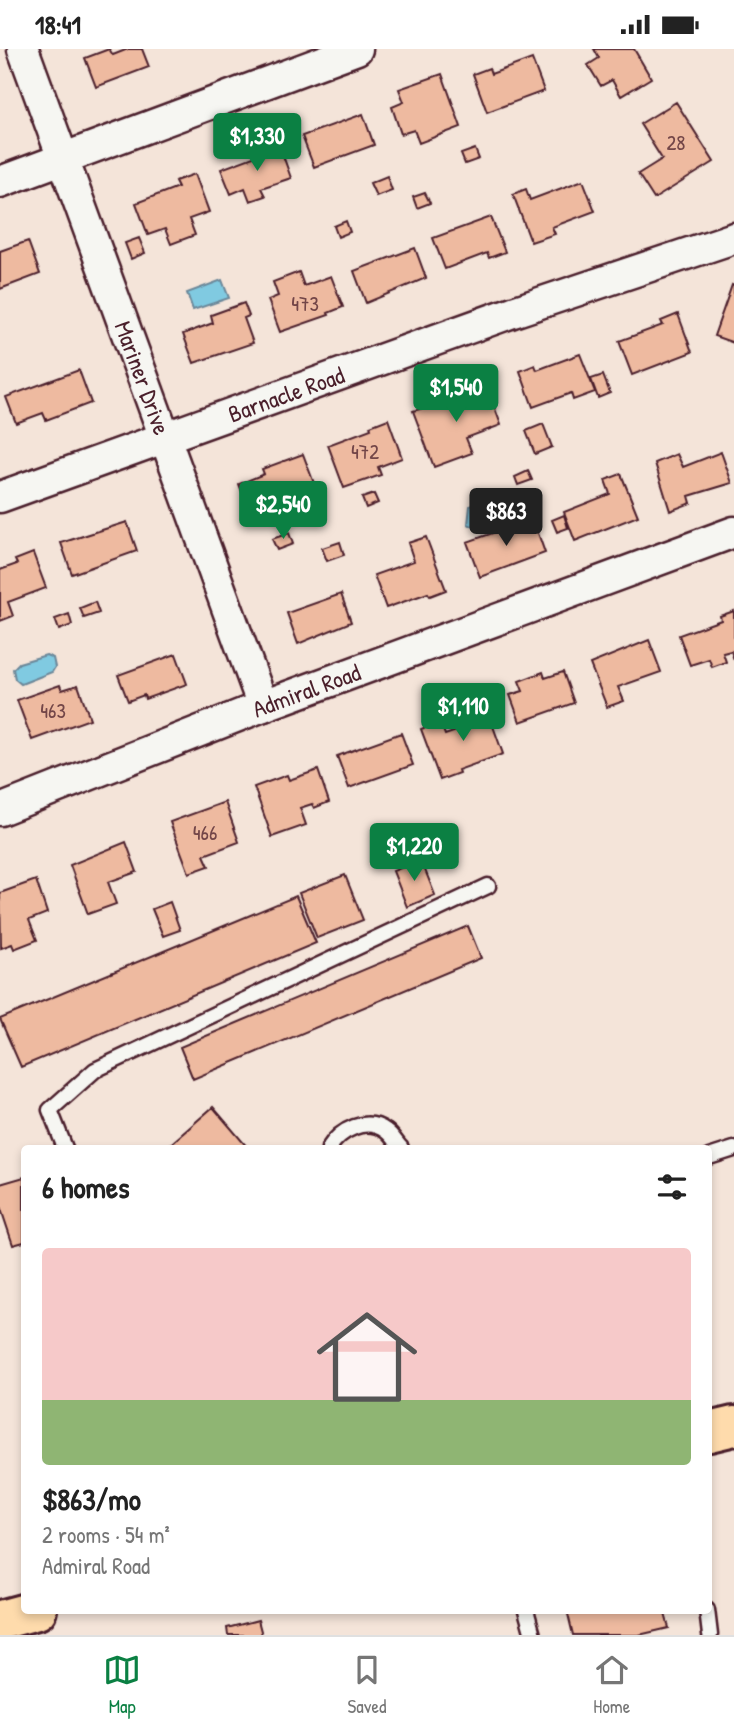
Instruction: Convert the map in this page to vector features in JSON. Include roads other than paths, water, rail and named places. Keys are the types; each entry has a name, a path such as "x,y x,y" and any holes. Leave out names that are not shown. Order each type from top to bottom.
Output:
{"highway":[{"path":"0,1620 22,1614"}],"street":[{"name":"Mariner Drive","path":"23,49 65,157 263,706"},
{"path":"0,182 357,49"},
{"name":"Barnacle Road","path":"0,497 513,312 734,238"},
{"name":"Admiral Road","path":"0,810 263,706 734,532"}],"lane":[{"path":"64,1145 50,1110 95,1070 488,886"},
{"path":"331,1145 337,1135 360,1124 385,1130 398,1145"},
{"path":"712,1156 734,1149"},
{"path":"527,1614 533,1635"},
{"path":"707,1614 710,1635"}],"water":[{"path":"222,280 229,298 193,310 187,293"},
{"path":"490,496 500,498 500,512 483,518 474,527 468,524 470,506 481,503"},
{"path":"46,655 53,658 55,667 52,672 21,684 15,679 13,669 19,663"}]}
